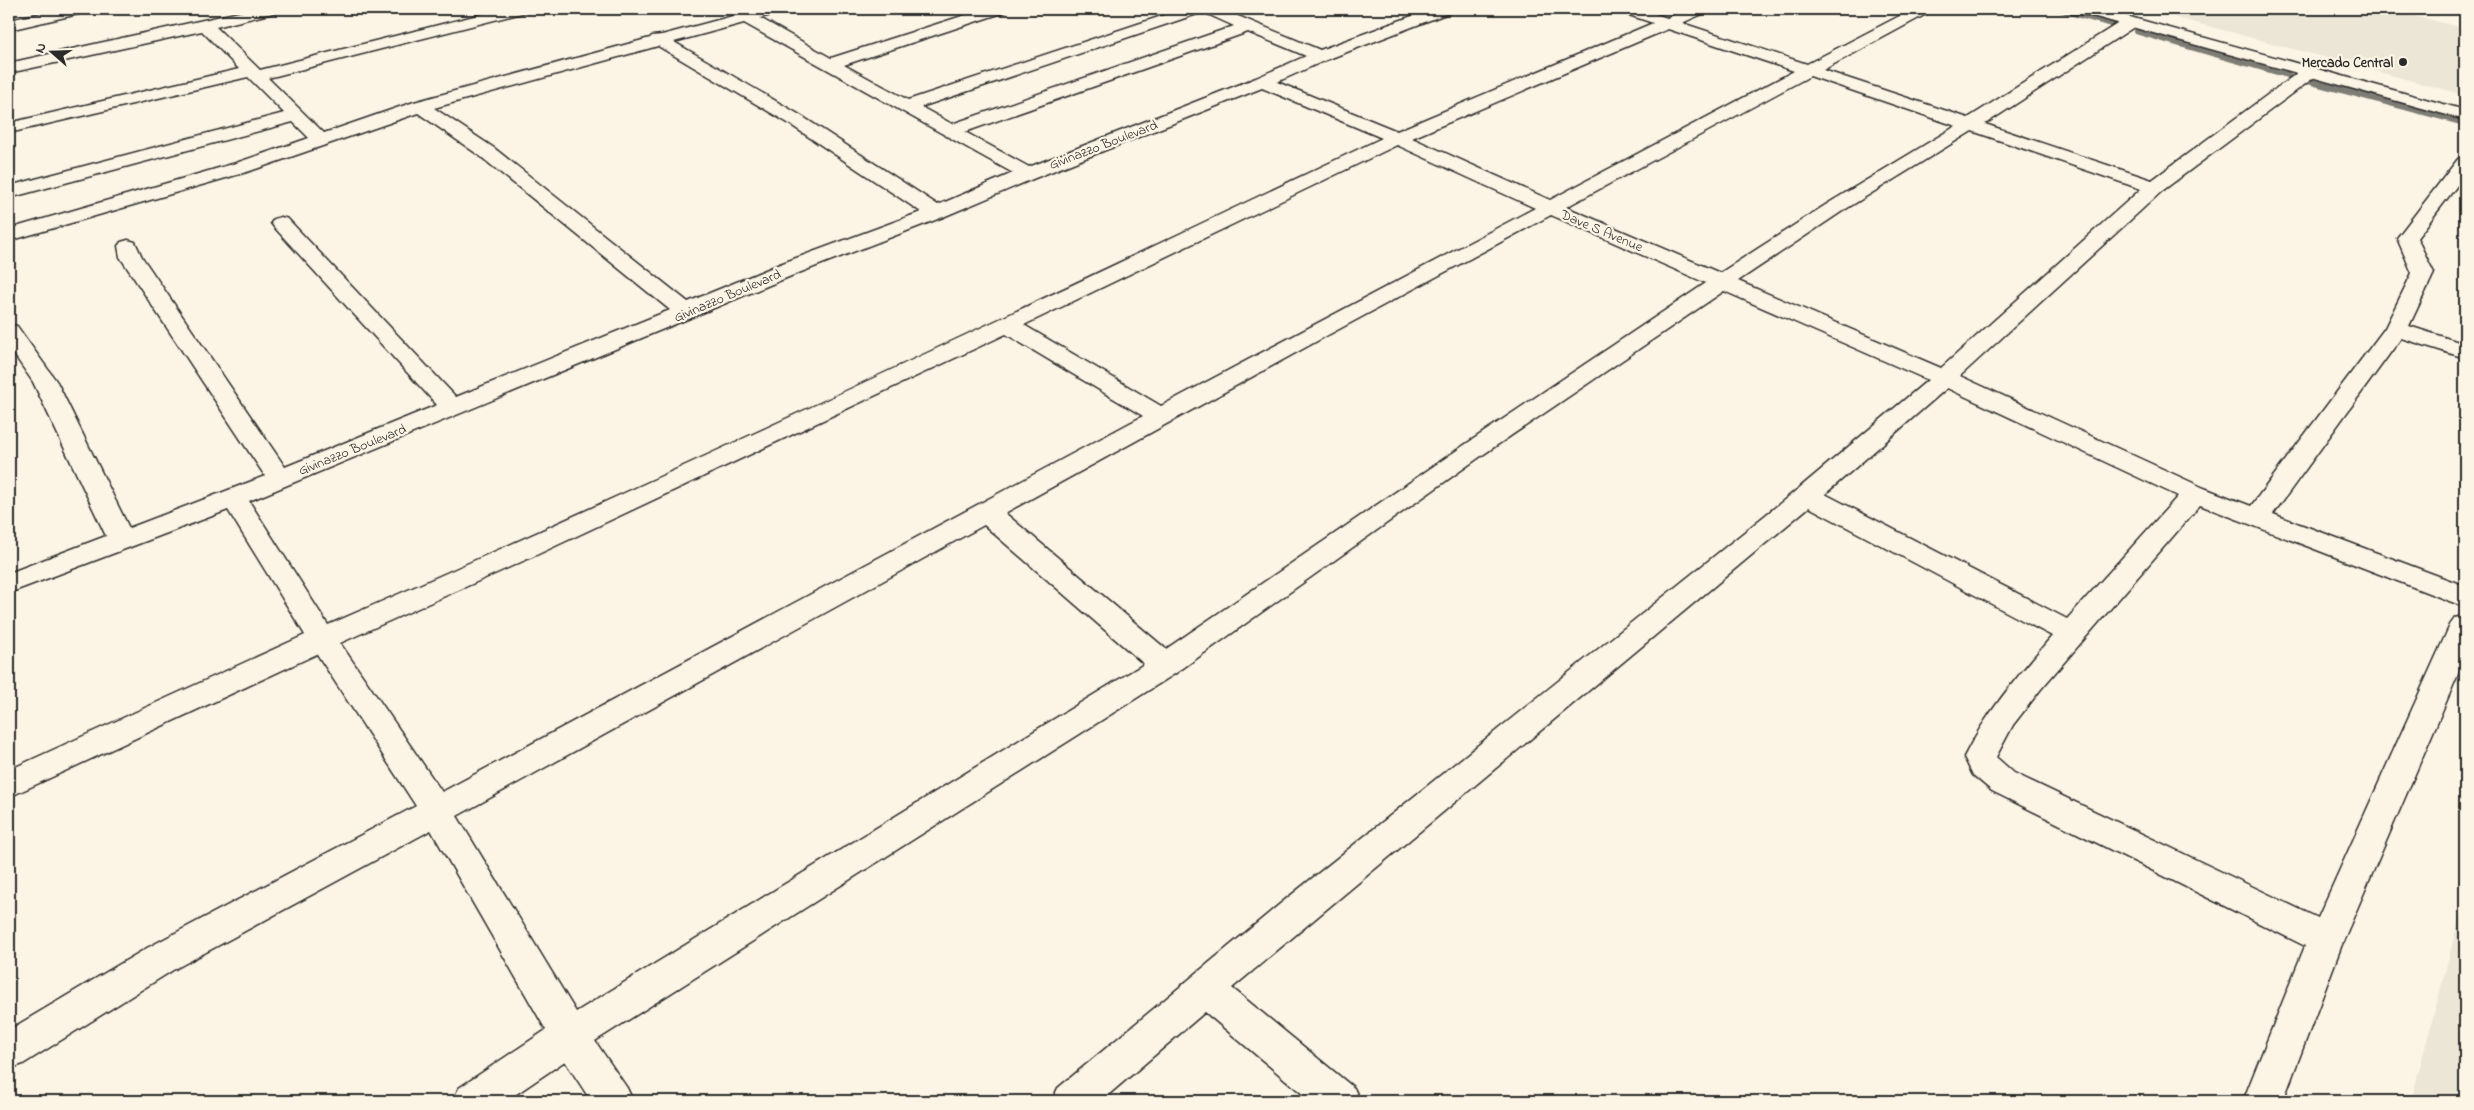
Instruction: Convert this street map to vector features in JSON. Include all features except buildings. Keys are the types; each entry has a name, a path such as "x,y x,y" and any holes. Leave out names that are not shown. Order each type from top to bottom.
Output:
{"street":[{"path":"9,24 81,9"},
{"path":"9,68 205,25 267,9"},
{"path":"9,128 254,73 520,9"},
{"path":"9,235 243,168 420,106 658,39 776,9"},
{"path":"832,63 999,9"},
{"path":"908,106 1198,9"},
{"path":"1208,9 1320,56"},
{"name":"Givinazzo Boulevard","path":"9,583 234,498 788,269 936,214 1028,174 1262,82 1320,56 1446,9"},
{"path":"1626,9 2155,188"},
{"path":"9,784 322,638 522,551 1007,325 1398,138 1701,9"},
{"path":"9,1051 160,959 437,811 1160,416 1924,9"},
{"path":"2084,9 2465,115"},
{"path":"746,17 832,63 1028,174"},
{"path":"473,1101 570,1036 1165,665 1472,451 1722,282 1834,208 1970,125 2131,22"},
{"path":"205,25 294,116 321,140"},
{"path":"952,130 1249,26"},
{"path":"658,39 794,119 936,214"},
{"path":"1072,1101 1205,989 1808,495 1944,378 2155,188 2310,72"},
{"name":"Dave S Avenue","path":"1262,82 1398,138 1551,208 1944,378 2194,494 2465,597"},
{"path":"420,106 487,152 686,312"},
{"path":"9,192 294,116"},
{"path":"2256,518 2396,329 2422,273 2422,268 2410,250 2407,238 2465,163"},
{"path":"281,223 453,408"},
{"path":"128,246 131,257 280,479"},
{"path":"1007,325 1160,416"},
{"path":"2396,329 2465,351"},
{"path":"9,331 45,382 121,540"},
{"path":"2194,494 2070,634 2008,708 1989,738 1980,758 1984,766 2003,782 2326,939"},
{"path":"1808,495 2070,634"},
{"path":"234,498 322,638 437,811 570,1036 613,1101"},
{"path":"985,511 1165,665"},
{"path":"2263,1101 2326,939 2465,624"},
{"path":"1205,989 1340,1101"}],"shaded area":[{"name":"Mercado Central","path":"2185,9 2385,9 2465,28 2465,95 2174,17"},
{"path":"2465,896 2465,1101 2411,1101"}],"waterway":[{"path":"2059,9 2112,24"},
{"path":"2136,31 2288,75"},
{"path":"2308,81 2465,123"}],"place":[{"name":"Mercado Central","path":"2403,62"}]}
